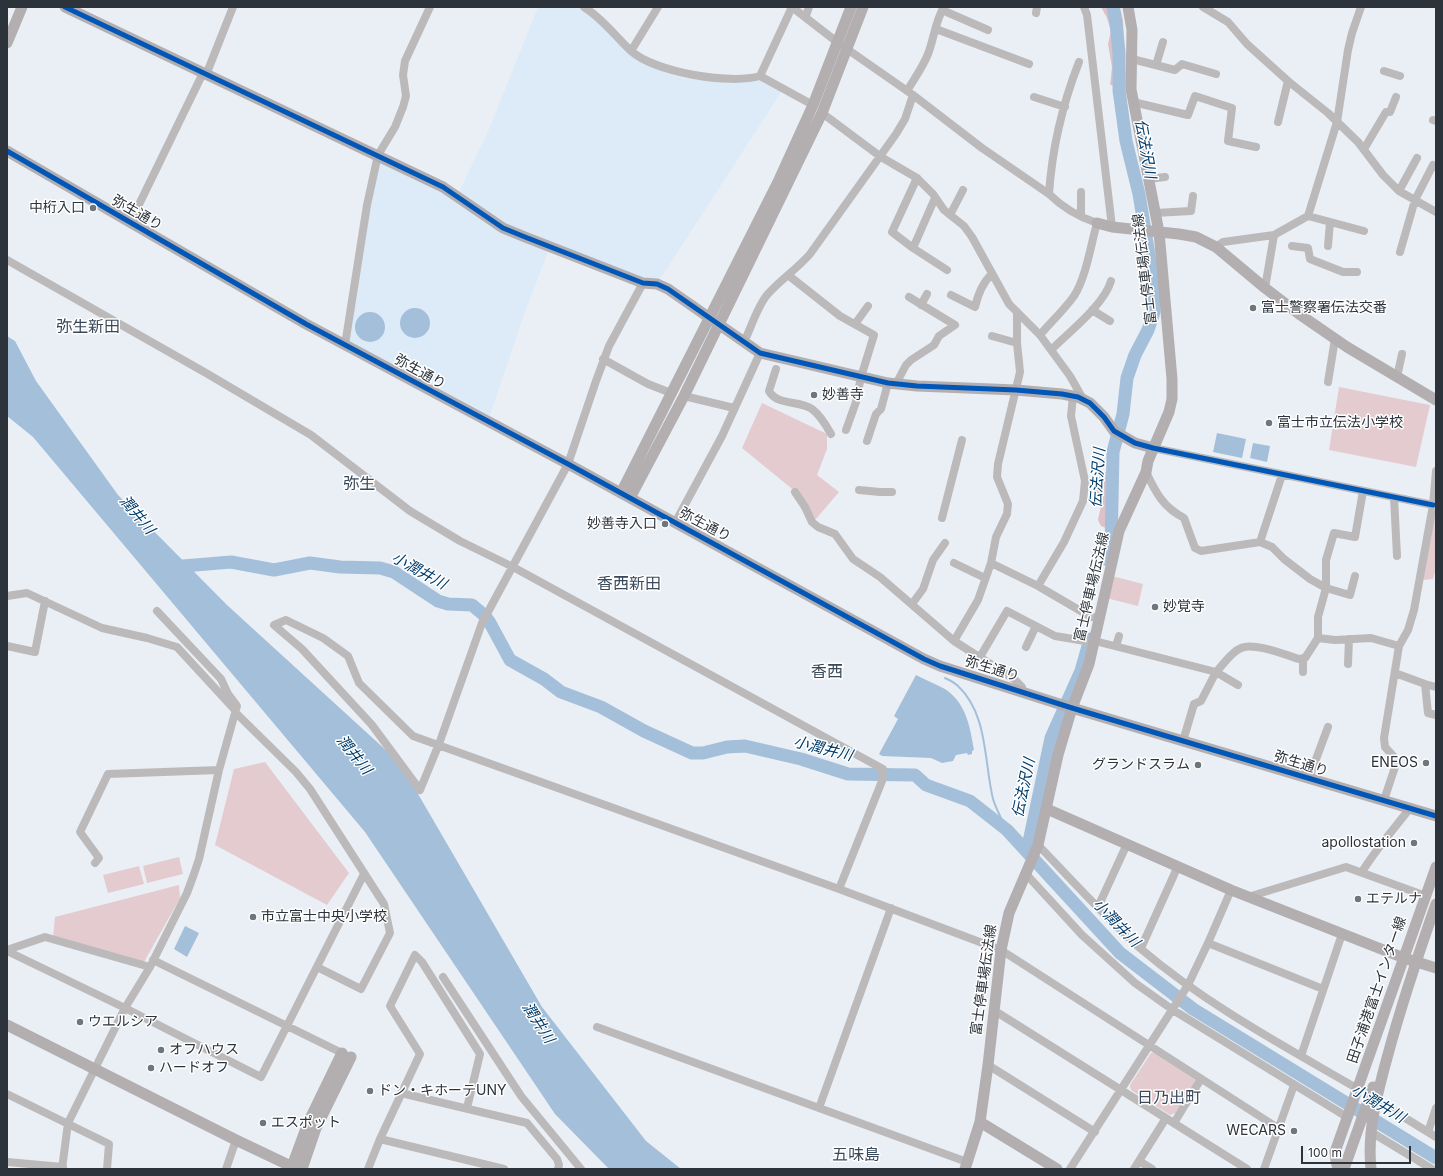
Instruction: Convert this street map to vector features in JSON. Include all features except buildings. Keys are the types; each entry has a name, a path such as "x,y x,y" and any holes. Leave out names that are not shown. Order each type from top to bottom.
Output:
{"street":[{"path":"7,43 22,7"},
{"path":"65,7 443,187 503,228 643,282 657,284 668,289 760,353 778,363 917,386 1016,390 1078,397 1090,403 1119,434 1135,443 1282,475 1433,505"},
{"path":"130,223 205,74 233,7"},
{"path":"345,345 367,205 378,155 395,127 403,107 406,96 403,75 405,61 430,7"},
{"path":"584,7 600,18 631,51 645,60 688,74 721,79 750,79 760,76 813,105"},
{"path":"631,51 658,7"},
{"path":"760,76 792,7 806,16 837,42 910,93 982,148 1049,194 1056,201 1081,216 1097,223 1112,227 1156,231 1196,237 1216,247 1299,314 1397,377 1436,400"},
{"path":"806,16 809,7"},
{"path":"626,495 684,396 714,322 813,105 851,7"},
{"path":"626,495 671,394 714,322 822,113 863,7"},
{"path":"1084,7 1087,15 1097,92 1112,227"},
{"name":"富士停車場伝法線","path":"966,1166 980,1122 995,1011 1001,950 1009,913 1037,848 1058,755 1072,708 1089,664 1095,618 1119,531 1146,472 1148,461 1169,412 1172,399 1172,379 1155,213 1131,89 1132,30 1128,7"},
{"path":"1203,7 1228,22 1247,44 1288,81 1328,113 1364,149 1383,175 1399,191 1436,212"},
{"path":"1216,247 1223,242 1274,235 1308,216 1337,122 1348,50 1361,7"},
{"path":"744,342 764,300 778,284 799,266 810,254 881,157 905,119 910,93 927,56 936,29 938,16 943,9 988,30"},
{"path":"936,29 1030,64"},
{"path":"1156,65 1163,42"},
{"path":"1132,59 1175,70 1182,64 1216,74"},
{"path":"1049,194 1050,169 1065,107 1079,62"},
{"path":"1384,71 1400,76"},
{"path":"1278,122 1288,81"},
{"path":"1133,102 1188,115 1195,96 1232,108 1228,141 1256,147"},
{"path":"1034,97 1065,107"},
{"path":"1364,149 1386,112 1390,112 1396,97"},
{"path":"822,113 881,157 917,178 933,194 944,210 964,226 972,237 1009,304 1040,335 1070,376 1078,397 1071,416 1085,481 1083,501 1064,542 1038,586"},
{"name":"弥生通り","path":"7,151 306,324 626,495 924,659 940,666 1072,708 1436,816"},
{"path":"1399,191 1417,158"},
{"path":"1400,252 1415,200 1433,165 1436,167"},
{"path":"917,178 892,232 946,270"},
{"path":"1148,179 1165,178"},
{"path":"950,215 963,190"},
{"path":"1081,192 1081,216"},
{"path":"1155,213 1191,210 1193,196"},
{"path":"913,248 935,198"},
{"path":"1308,216 1364,231"},
{"path":"1328,246 1330,222"},
{"path":"1040,335 1078,289 1097,223"},
{"path":"1265,288 1274,235"},
{"path":"1292,246 1308,248 1310,259 1343,272 1357,272"},
{"path":"7,260 206,372 311,435 410,511 460,541 513,567 883,769 882,781 839,889"},
{"path":"951,295 975,307 980,290 987,278 992,274"},
{"path":"788,275 840,316 874,335 861,377 856,402 846,430"},
{"path":"1051,350 1102,301 1111,281"},
{"path":"643,282 603,359 568,464 482,623 439,744 420,790 372,724 302,650 274,625 286,620 323,638 348,656 359,683 413,736 439,744 839,889 1001,950 1278,1128"},
{"path":"921,305 927,294"},
{"path":"867,441 876,414 880,409 892,383 911,360 934,346 939,336 955,325 909,297"},
{"path":"855,324 868,306"},
{"path":"1092,310 1110,321"},
{"path":"954,641 978,600 991,563 996,537 1007,514 1008,504 997,477 998,464 1020,372 1017,343 1017,312"},
{"path":"992,336 1017,343"},
{"path":"1328,382 1336,338"},
{"path":"675,523 722,436 760,353"},
{"path":"1397,377 1402,354"},
{"path":"603,359 648,384 671,394"},
{"path":"778,363 769,391 772,396 812,408 822,419 831,434"},
{"path":"684,396 734,408"},
{"path":"942,518 962,440"},
{"path":"1384,800 1396,764 1395,758 1385,747 1384,738 1399,646 1408,630 1414,610 1433,505 1436,471"},
{"path":"1146,472 1155,491 1171,511 1184,518 1195,548 1201,551 1260,542 1272,546 1284,559 1310,579 1326,588 1350,595 1355,576"},
{"path":"1260,542 1282,475"},
{"path":"859,490 892,492"},
{"path":"1183,741 1194,704 1201,701 1216,672 1241,648 1247,646 1258,647 1299,659 1305,658 1318,638 1318,617 1326,588 1326,560 1334,533 1355,537 1362,491"},
{"path":"795,492 805,507 812,522 835,534 853,559 874,573 954,641 1014,679 1022,687 1023,692"},
{"path":"1394,497 1397,556"},
{"path":"912,604 923,589 933,560 945,543"},
{"path":"954,563 986,578"},
{"path":"991,563 1038,586 1095,618"},
{"path":"7,596 27,593 102,628 147,638 177,647 236,712 280,756 310,789 384,904 390,933 361,990 317,967"},
{"path":"7,646 35,652 45,601"},
{"path":"7,1162 62,1168 68,1123 125,1008 151,964 187,893 199,859 219,770 237,706 228,694 221,679 157,611"},
{"path":"980,657 1007,611 1055,636 1116,646 1216,672 1238,685"},
{"path":"1026,647 1036,626"},
{"path":"1116,646 1119,636"},
{"path":"1318,638 1335,640 1371,638 1399,646"},
{"path":"1348,639 1348,664"},
{"path":"1303,658 1303,672"},
{"path":"1395,673 1436,687"},
{"path":"1425,684 1428,713 1436,716"},
{"path":"1310,778 1328,727"},
{"path":"95,863 99,858 80,832 108,774 219,770"},
{"path":"1362,872 1372,854 1389,836 1410,808"},
{"path":"1047,809 1248,897 1404,958 1436,968"},
{"path":"1098,908 1127,844"},
{"path":"1037,848 1141,948 1187,987 1358,1089"},
{"path":"1141,948 1178,866"},
{"path":"1248,897 1346,867 1426,896"},
{"name":"田子浦港富士インター線","path":"1338,1167 1336,1152 1347,1117 1436,867"},
{"path":"7,950 261,1077 364,874"},
{"path":"1026,874 1082,935 1135,983 1294,1085 1347,1117"},
{"path":"1070,1169 1187,987 1231,890"},
{"name":"田子浦港富士インター線","path":"1371,1169 1371,1132 1376,1100 1400,1009 1436,904"},
{"path":"819,1108 891,908"},
{"path":"1301,1056 1342,934"},
{"path":"7,950 45,937 151,964 288,1026 347,1055 308,1122 296,1168 236,1140 7,1025"},
{"path":"1208,943 1323,988"},
{"path":"368,1169 401,1093 420,1054 390,1006 415,955 422,962 480,1054 468,1108"},
{"path":"443,977 521,1096 581,1169"},
{"path":"1338,1167 1400,1009"},
{"path":"995,1011 1122,1089 1247,1169"},
{"path":"597,1027 819,1108 966,1166"},
{"path":"988,1065 1095,1132"},
{"path":"1174,1123 1201,1079"},
{"path":"1264,1169 1294,1085"},
{"path":"401,1093 527,1123 557,1159 559,1165 558,1169"},
{"path":"7,1094 109,1144 107,1169"},
{"path":"1376,1100 1436,1137"},
{"path":"1428,1132 1436,1108"},
{"path":"1134,1169 1166,1118"},
{"path":"980,1122 1057,1169"},
{"path":"1371,1132 1432,1169"},
{"path":"226,1169 236,1140"},
{"path":"380,1140 504,1169"},
{"path":"1139,1161 1152,1169"}],"shaded area":[{"path":"538,7 581,7 637,59 688,74 760,76 784,88 657,284 550,247 526,309 490,415 348,342 378,155 459,192 489,129"},
{"path":"1101,7 1120,7 1123,20 1126,86 1110,85 1112,67 1108,44 1111,31 1107,18"},
{"path":"1339,387 1430,405 1416,467 1329,450"},
{"path":"762,403 827,434 827,449 817,475 839,492 815,520 791,488 742,448"},
{"path":"1105,472 1115,478 1117,510 1111,530 1101,526 1098,520 1101,506 1094,497 1093,492 1094,484"},
{"path":"1436,506 1436,569 1433,579 1423,580"},
{"path":"1112,576 1143,584 1138,606 1106,598"},
{"path":"265,762 349,873 327,905 215,845 234,769"},
{"path":"179,857 183,874 147,883 143,866"},
{"path":"139,866 144,884 108,893 103,875"},
{"path":"179,885 180,898 144,962 53,938 55,917"},
{"path":"1155,1052 1195,1078 1196,1082 1176,1113 1170,1115 1131,1090 1130,1085 1151,1053"}],"water":[{"path":"415,308 426,312 430,323 426,334 415,338 404,334 400,323 404,312"},
{"path":"370,312 381,316 385,327 381,338 370,342 359,338 355,327 359,316"},
{"name":"潤井川","path":"7,336 15,341 36,381 118,495 227,605 400,763 542,1007 646,1141 681,1169 609,1169 555,1114 365,832 33,437 7,416"},
{"path":"1217,433 1246,439 1242,458 1213,452"},
{"path":"1253,443 1270,446 1267,462 1250,458"},
{"path":"916,675 945,689 958,701 969,724 974,750 972,751 972,754 968,755 967,753 956,755 953,761 942,763 931,758 882,756 879,754 898,719 894,716"},
{"path":"185,926 199,933 187,957 174,949"}],"waterway":[{"name":"伝法沢川","path":"1108,560 1111,549 1113,452 1123,414 1127,378 1135,355 1148,330 1154,312 1154,285 1139,194 1126,141 1119,90 1119,53 1113,7"},
{"name":"小潤井川","path":"171,567 231,562 274,570 310,563 340,567 380,568 394,572 438,601 448,604 472,605 484,615 490,623 510,660 544,679 561,692 601,707 644,731 692,753 703,753 727,747 745,746 801,759 848,774 915,775 926,785 970,801 1007,830 1120,953 1193,1009 1436,1158"},
{"name":"伝法沢川","path":"1027,851 1051,738 1081,671 1090,639"},
{"path":"945,678 958,686 968,697 975,710 980,724 993,799 997,811 1007,830"}],"cycle path":[{"path":"65,7 443,187 503,228 643,283 657,284 668,289 760,353 888,383 917,386 1016,390 1078,397 1090,403 1104,417 1114,431 1135,443 1153,448 1433,505"},
{"path":"7,151 306,324 568,464 924,659 940,666 1072,708 1436,816"}],"place":[{"name":"中桁入口","path":"93,208"},
{"name":"富士警察署伝法交番","path":"1253,308"},
{"name":"妙善寺","path":"814,395"},
{"name":"富士市立伝法小学校","path":"1269,423"},
{"name":"妙善寺入口","path":"665,524"},
{"name":"妙覚寺","path":"1155,607"},
{"name":"ENEOS","path":"1426,763"},
{"name":"グランドスラム","path":"1198,765"},
{"name":"apollostation","path":"1414,843"},
{"name":"エテルナ","path":"1358,899"},
{"name":"市立富士中央小学校","path":"253,917"},
{"name":"ウエルシア","path":"80,1022"},
{"name":"オフハウス","path":"161,1050"},
{"name":"ハードオフ","path":"151,1068"},
{"name":"ドン・キホーテUNY","path":"370,1091"},
{"name":"エスポット","path":"263,1123"},
{"name":"WECARS","path":"1294,1131"}],"district":[{"name":"弥生新田","path":"88,327"},
{"name":"弥生","path":"359,484"},
{"name":"香西新田","path":"629,584"},
{"name":"香西","path":"827,672"},
{"name":"日乃出町","path":"1169,1098"},
{"name":"五味島","path":"856,1155"}]}
